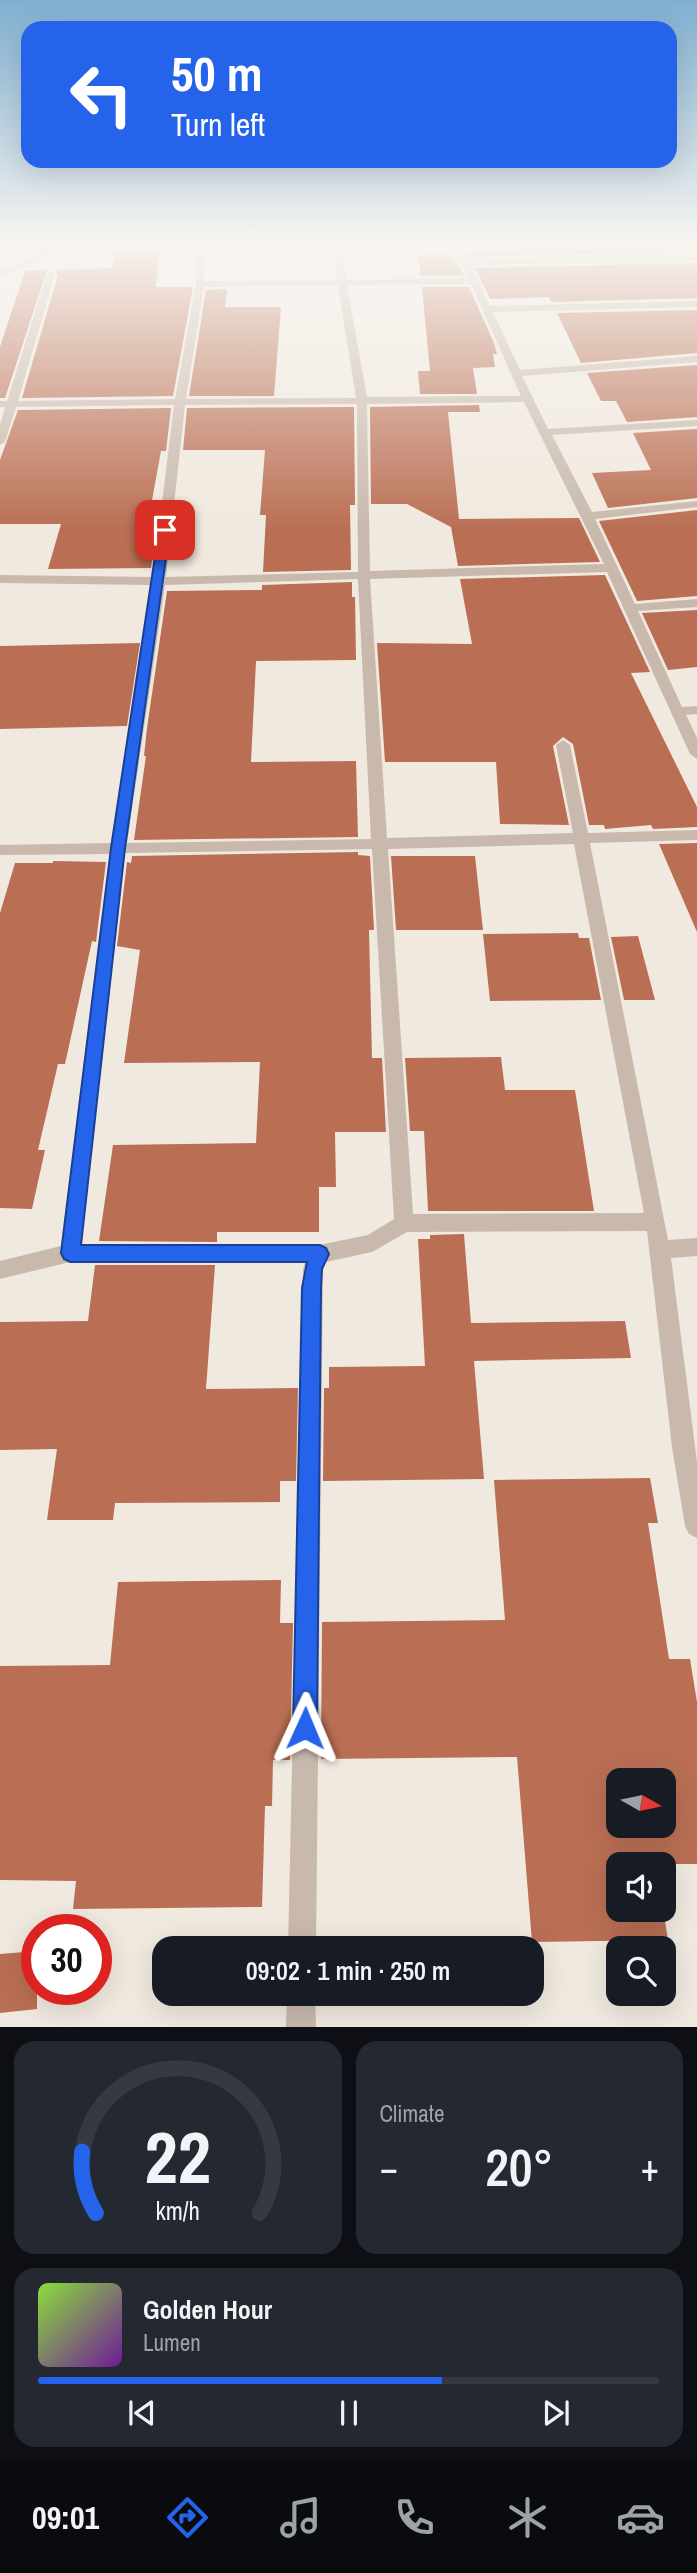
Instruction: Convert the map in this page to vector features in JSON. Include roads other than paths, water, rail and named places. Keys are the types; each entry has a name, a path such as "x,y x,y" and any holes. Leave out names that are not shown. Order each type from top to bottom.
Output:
{"street":[{"path":"0,442 31,340"},
{"path":"70,1253 118,848 159,581 180,402 191,340"},
{"path":"352,340 362,400 363,576 404,1223"},
{"path":"501,340 588,516 697,754"},
{"path":"516,373 697,359"},
{"path":"0,404 528,398"},
{"path":"545,432 697,423"},
{"path":"588,516 697,504"},
{"path":"0,579 159,581 610,568"},
{"path":"629,608 697,603"},
{"path":"677,712 697,710"},
{"path":"563,745 656,1222 690,1447 697,1527"},
{"path":"0,850 378,844 697,835"},
{"path":"0,1270 70,1253 320,1254 372,1243 404,1223 656,1222"},
{"path":"660,1250 697,1247"},
{"path":"302,1936 311,1288 313,1269 320,1254"},
{"path":"301,2006 301,2027"}]}
